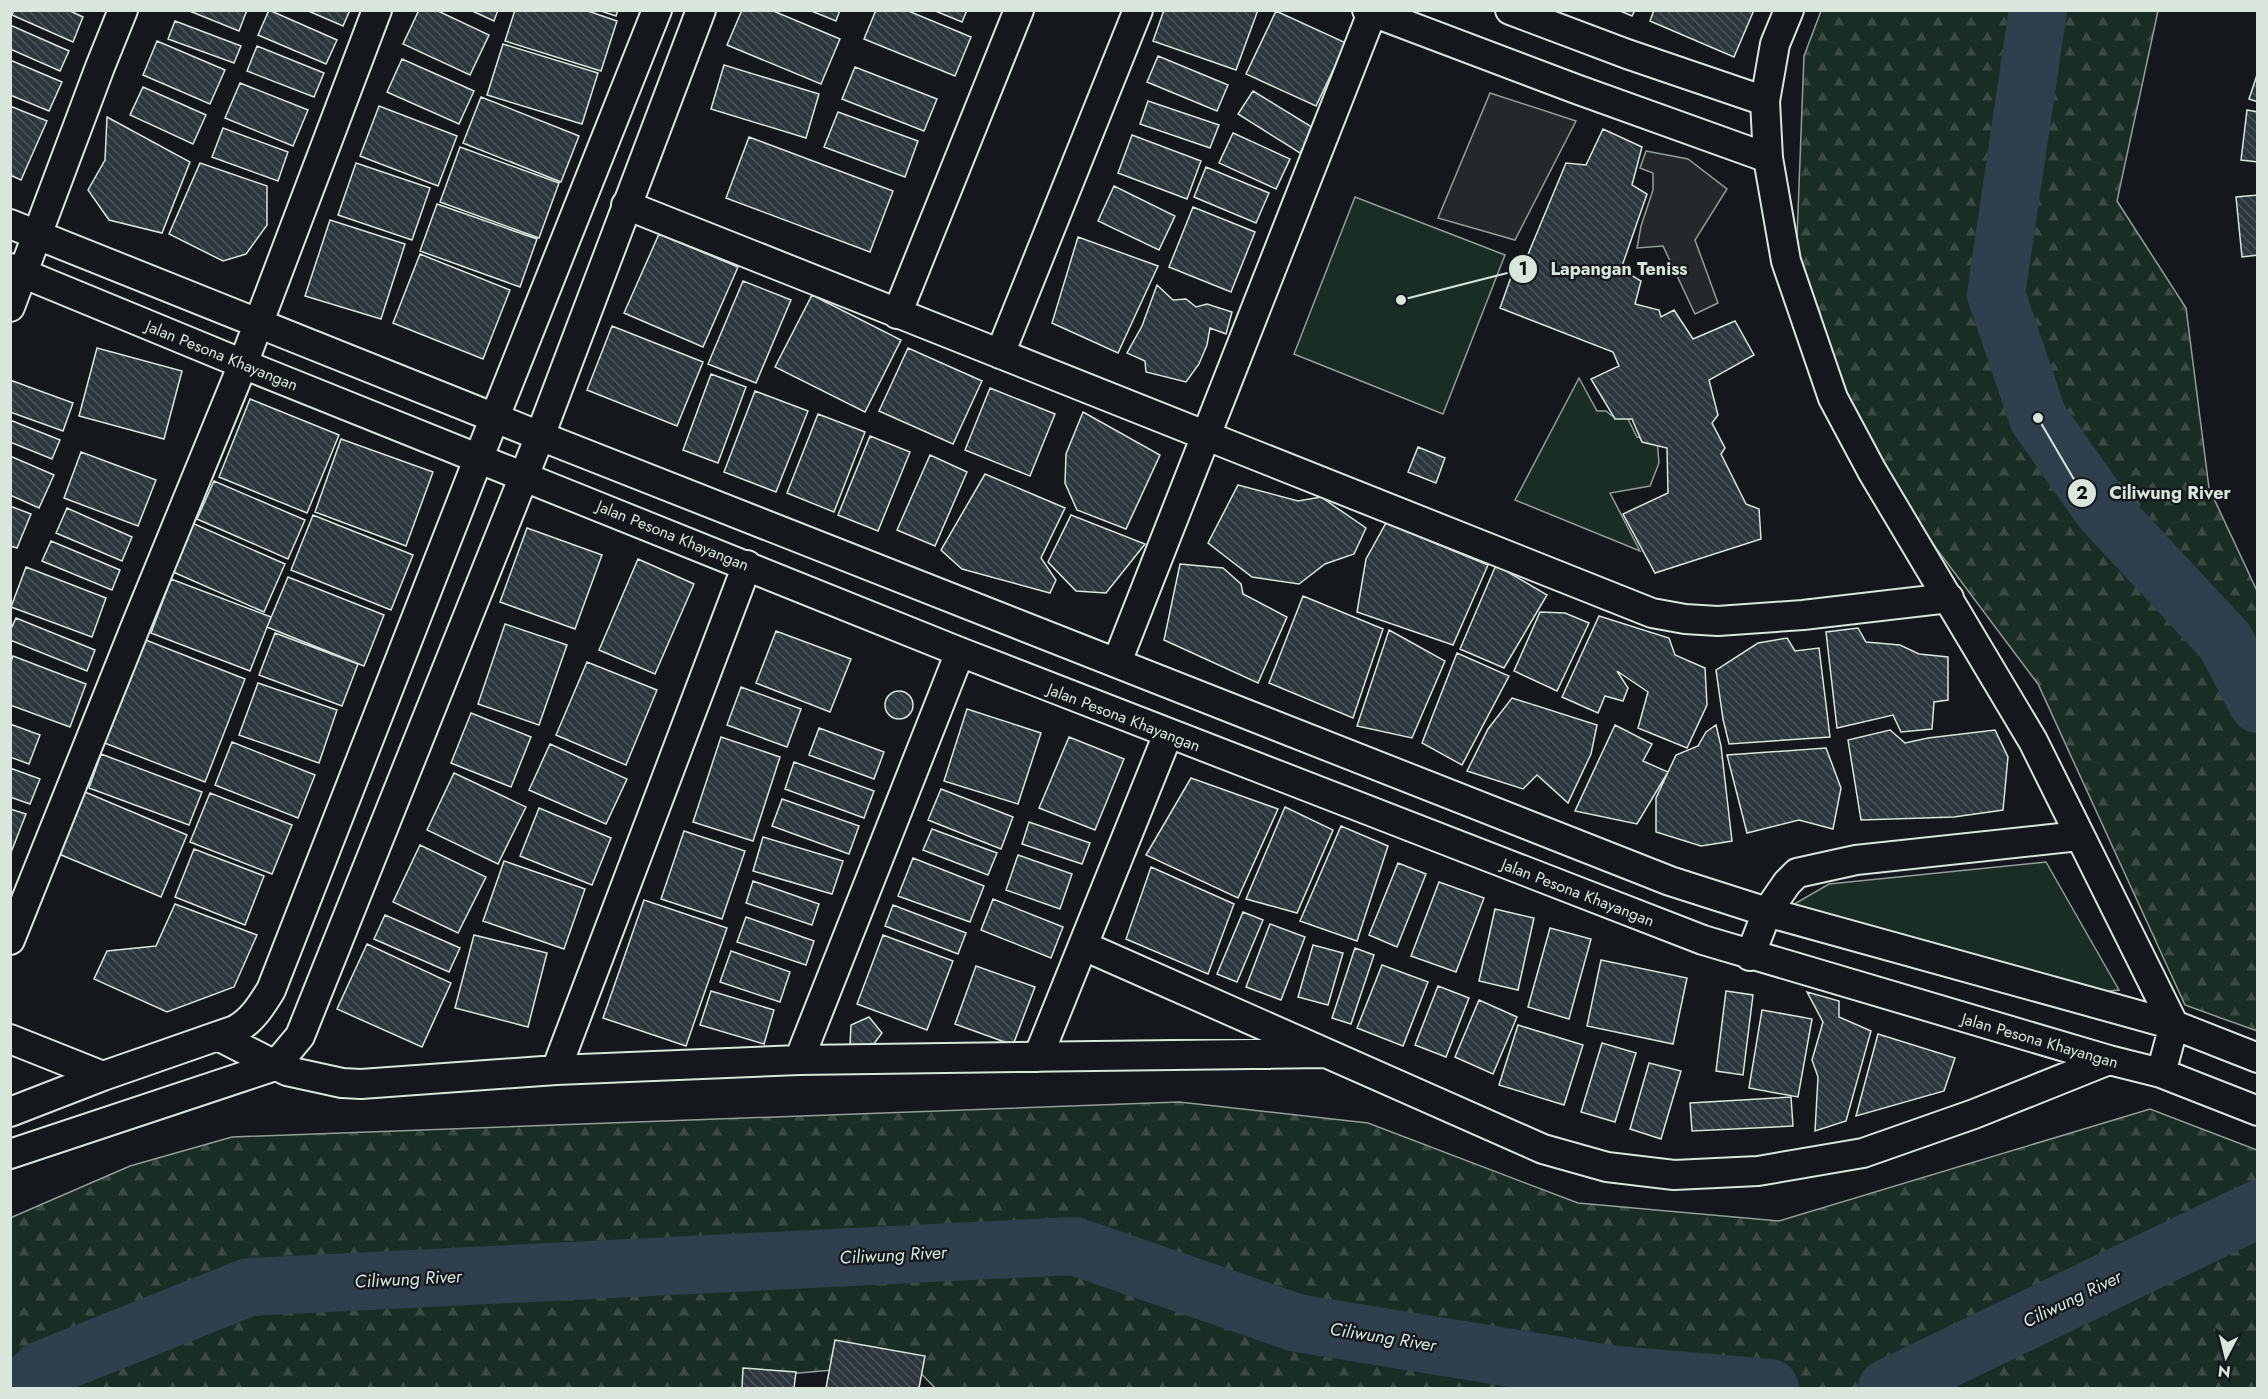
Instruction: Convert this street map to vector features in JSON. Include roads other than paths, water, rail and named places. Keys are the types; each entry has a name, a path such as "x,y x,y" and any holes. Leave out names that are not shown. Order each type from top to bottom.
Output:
{"street":[{"path":"10,307 17,270 39,235 123,10"},
{"path":"10,940 132,633 243,364 377,10"},
{"path":"10,1112 245,1024 271,990 478,457 496,418 657,10"},
{"path":"10,1154 275,1065 300,1036 540,436 701,10"},
{"path":"897,314 1019,10"},
{"path":"1000,354 1138,10"},
{"path":"1510,10 1627,54 1765,101"},
{"path":"1789,10 1775,44 1765,101 1768,158 1786,261 1833,398 1872,471 2033,741 2174,1024 2161,1073"},
{"path":"1117,662 1207,436 1370,12 1768,158"},
{"path":"626,205 1652,613 1685,619 1718,621 1803,615 1949,598"},
{"path":"10,224 540,436 1670,881 1767,912 2174,1024 2258,1058"},
{"name":"Jalan Pesona Khayangan","path":"17,270 243,364 960,652 1703,940 1750,956 2161,1073 2258,1111"},
{"path":"556,1070 747,565"},
{"path":"913,633 930,590"},
{"path":"799,1060 960,652"},
{"path":"1038,1057 1168,734"},
{"path":"1750,956 1767,912 1787,883 1797,873 1856,860 2079,836"},
{"path":"1084,946 1543,1149 1606,1167 1674,1175 1758,1171 1863,1153 1974,1114 2109,1060"},
{"path":"218,1036 287,1071 312,1078 362,1084 556,1070 799,1060 1326,1053"},
{"path":"10,1039 103,1076"}],"waterway":[{"name":"Ciliwung River","path":"2038,10 1996,294 2038,418 2102,509 2225,641 2258,704"},
{"name":"Ciliwung River","path":"1887,1388 2258,1209"},
{"name":"Ciliwung River","path":"23,1388 41,1370 249,1287 1074,1246 1297,1323 1616,1375 1770,1388"}],"place":[{"name":"Lapangan Teniss","path":"1401,300"},
{"name":"Ciliwung River","path":"2038,418"}]}
